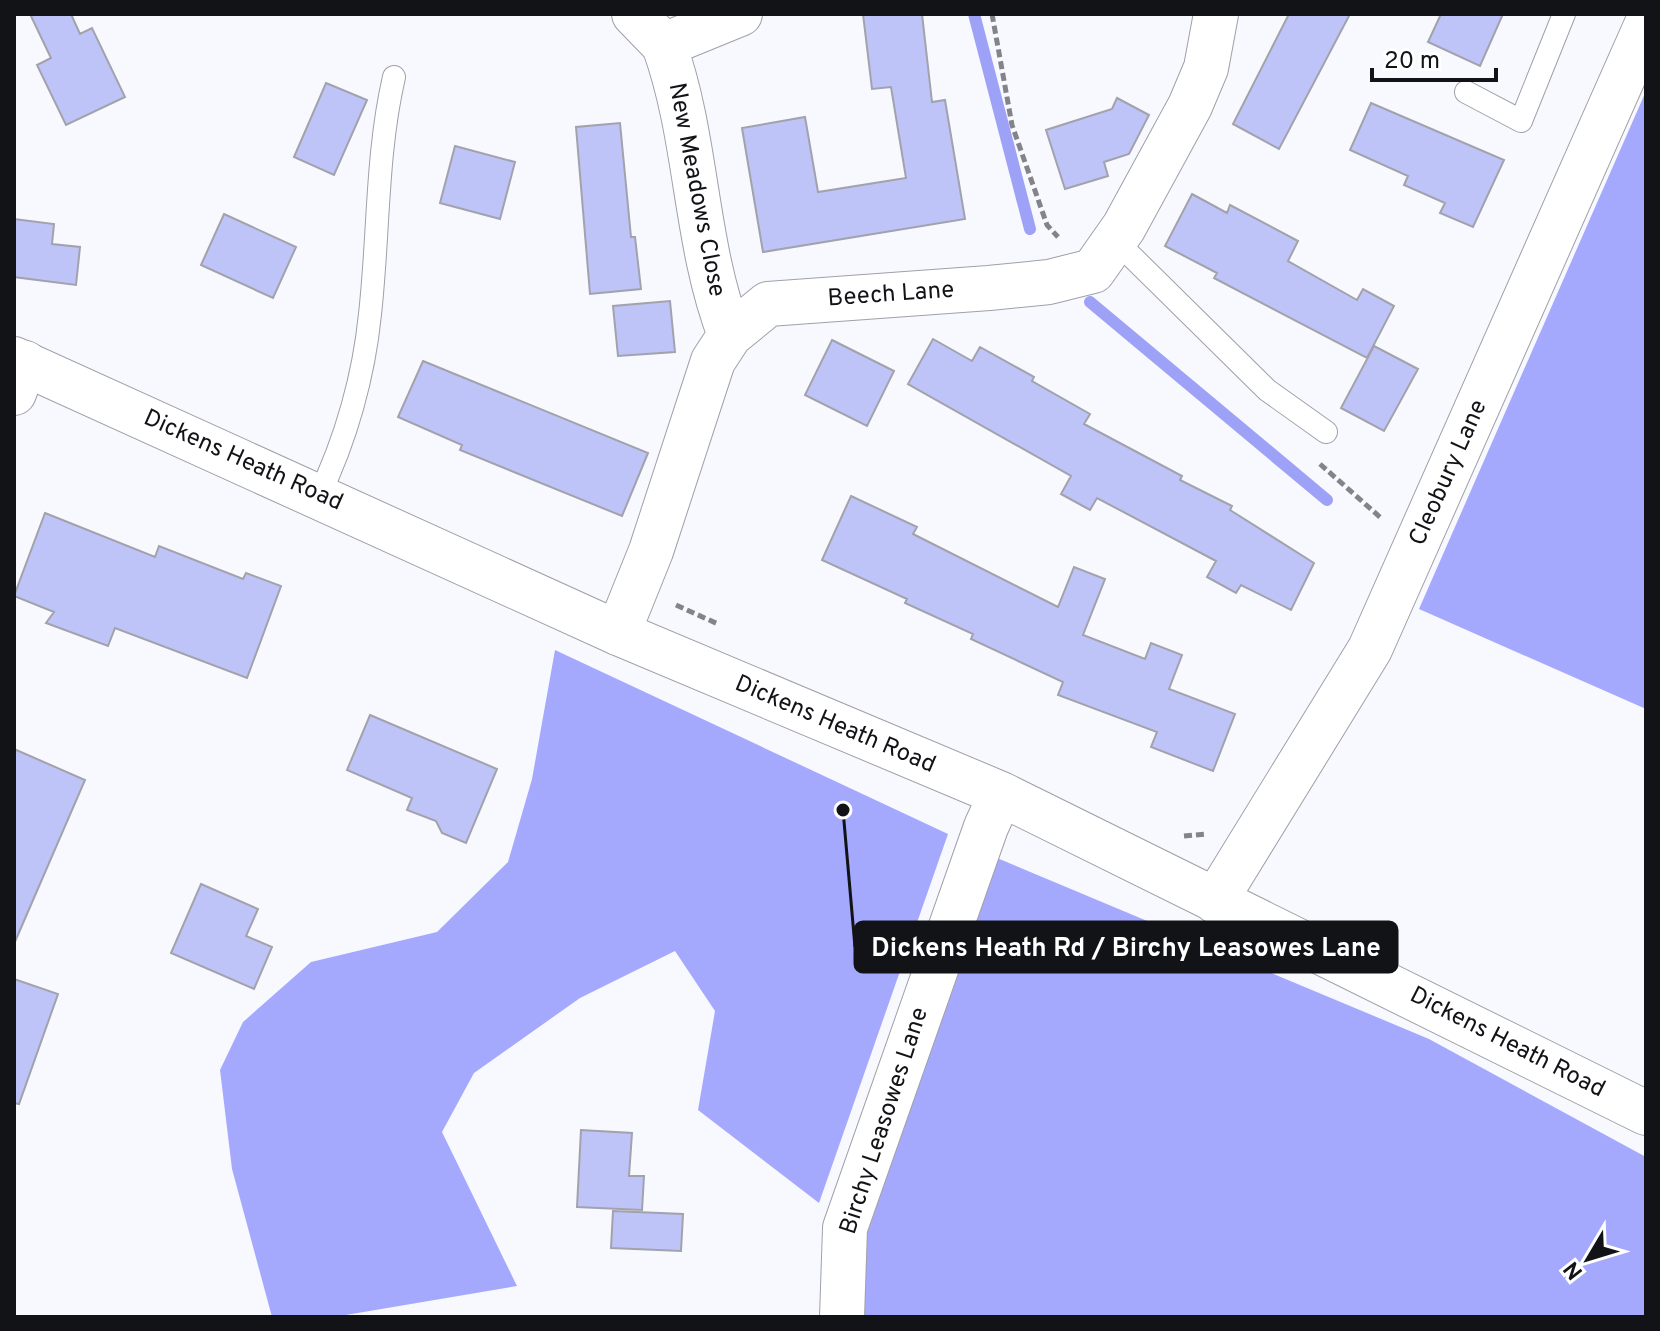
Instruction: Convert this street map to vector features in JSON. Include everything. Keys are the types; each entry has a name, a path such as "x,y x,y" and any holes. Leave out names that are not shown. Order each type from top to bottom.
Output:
{"street":[{"name":"New Meadows Close","path":"634,14 664,45 683,113 715,298 730,335"},
{"path":"664,45 740,14"},
{"path":"1104,256 1190,106 1206,68 1216,14"},
{"name":"Cleobury Lane","path":"1215,901 1370,649 1646,26"},
{"name":"Beech Lane","path":"618,633 651,551 713,361 730,335 768,304 1049,282 1104,256"},
{"name":"Dickens Heath Road","path":"18,372 319,495 618,633 1001,794 1646,1113"},
{"name":"Birchy Leasowes Lane","path":"842,1317 845,1228 986,827 1001,794"}],"lane":[{"path":"1466,92 1521,121 1564,14"},
{"path":"319,495 342,447 370,317 384,120 394,77"},
{"path":"1104,256 1267,390 1326,432"}],"path":[{"path":"992,14 1012,125 1047,225 1104,256"},
{"path":"1317,461 1385,522"},
{"path":"636,586 722,626"},
{"path":"1170,838 1209,834"}],"shaded area":[{"path":"1646,91 1646,709 1419,609"},
{"path":"555,650 948,834 819,1203 698,1110 715,1011 675,951 580,998 474,1073 442,1132 517,1286 334,1317 272,1317 232,1169 220,1070 243,1022 311,962 437,932 508,862 532,779"},
{"path":"997,858 1429,1039 1646,1157 1646,1317 864,1317 857,1263"}],"building":[{"path":"30,14 71,14 80,34 92,28 125,97 66,125 37,65 51,58"},
{"path":"863,14 922,14 932,102 945,100 965,219 763,252 742,128 805,117 818,192 906,178 891,87 872,89"},
{"path":"1289,14 1350,14 1279,149 1233,124"},
{"path":"1441,14 1503,14 1480,66 1428,42"},
{"path":"326,83 367,100 334,175 294,157"},
{"path":"1117,98 1149,115 1129,154 1104,162 1108,176 1065,189 1046,130 1112,109"},
{"path":"1371,103 1504,160 1473,227 1440,213 1445,203 1404,185 1408,176 1350,150"},
{"path":"620,123 631,237 635,237 641,289 590,294 576,127"},
{"path":"455,146 515,162 500,219 440,203"},
{"path":"1192,194 1227,213 1230,205 1298,241 1288,261 1357,300 1363,289 1394,306 1367,358 1214,278 1217,273 1165,246"},
{"path":"224,214 296,247 273,298 201,265"},
{"path":"14,219 54,224 52,244 80,247 76,285 14,277"},
{"path":"670,301 675,352 618,356 613,306"},
{"path":"933,339 972,361 980,347 1034,377 1032,381 1090,414 1084,424 1182,476 1180,480 1232,506 1230,510 1314,563 1291,610 1241,585 1236,593 1207,577 1216,561 1097,498 1090,510 1061,494 1071,476 908,384"},
{"path":"832,340 894,371 867,426 805,395"},
{"path":"1374,346 1418,369 1384,431 1341,408"},
{"path":"423,361 648,453 622,516 460,450 462,445 398,417"},
{"path":"851,496 917,527 913,534 1058,607 1074,567 1105,579 1083,635 1145,659 1151,643 1182,655 1169,689 1235,714 1213,771 1151,747 1157,732 1058,695 1063,682 971,639 973,634 905,603 907,599 822,560"},
{"path":"45,513 155,557 159,546 243,579 246,573 281,586 247,678 115,628 108,646 46,623 54,612 14,596"},
{"path":"370,715 497,769 466,843 442,833 436,821 407,810 412,798 347,770"},
{"path":"14,749 85,780 14,944"},
{"path":"201,884 258,909 246,936 272,947 254,989 171,953"},
{"path":"14,979 58,994 19,1104 14,1103"},
{"path":"581,1130 632,1133 629,1176 644,1176 642,1210 577,1207"},
{"path":"613,1211 683,1214 681,1251 611,1248"}],"waterway":[{"path":"974,14 1030,229"},
{"path":"1090,302 1327,500"}],"place":[{"name":"Dickens Heath Rd / Birchy Leasowes Lane","path":"843,810"}]}
